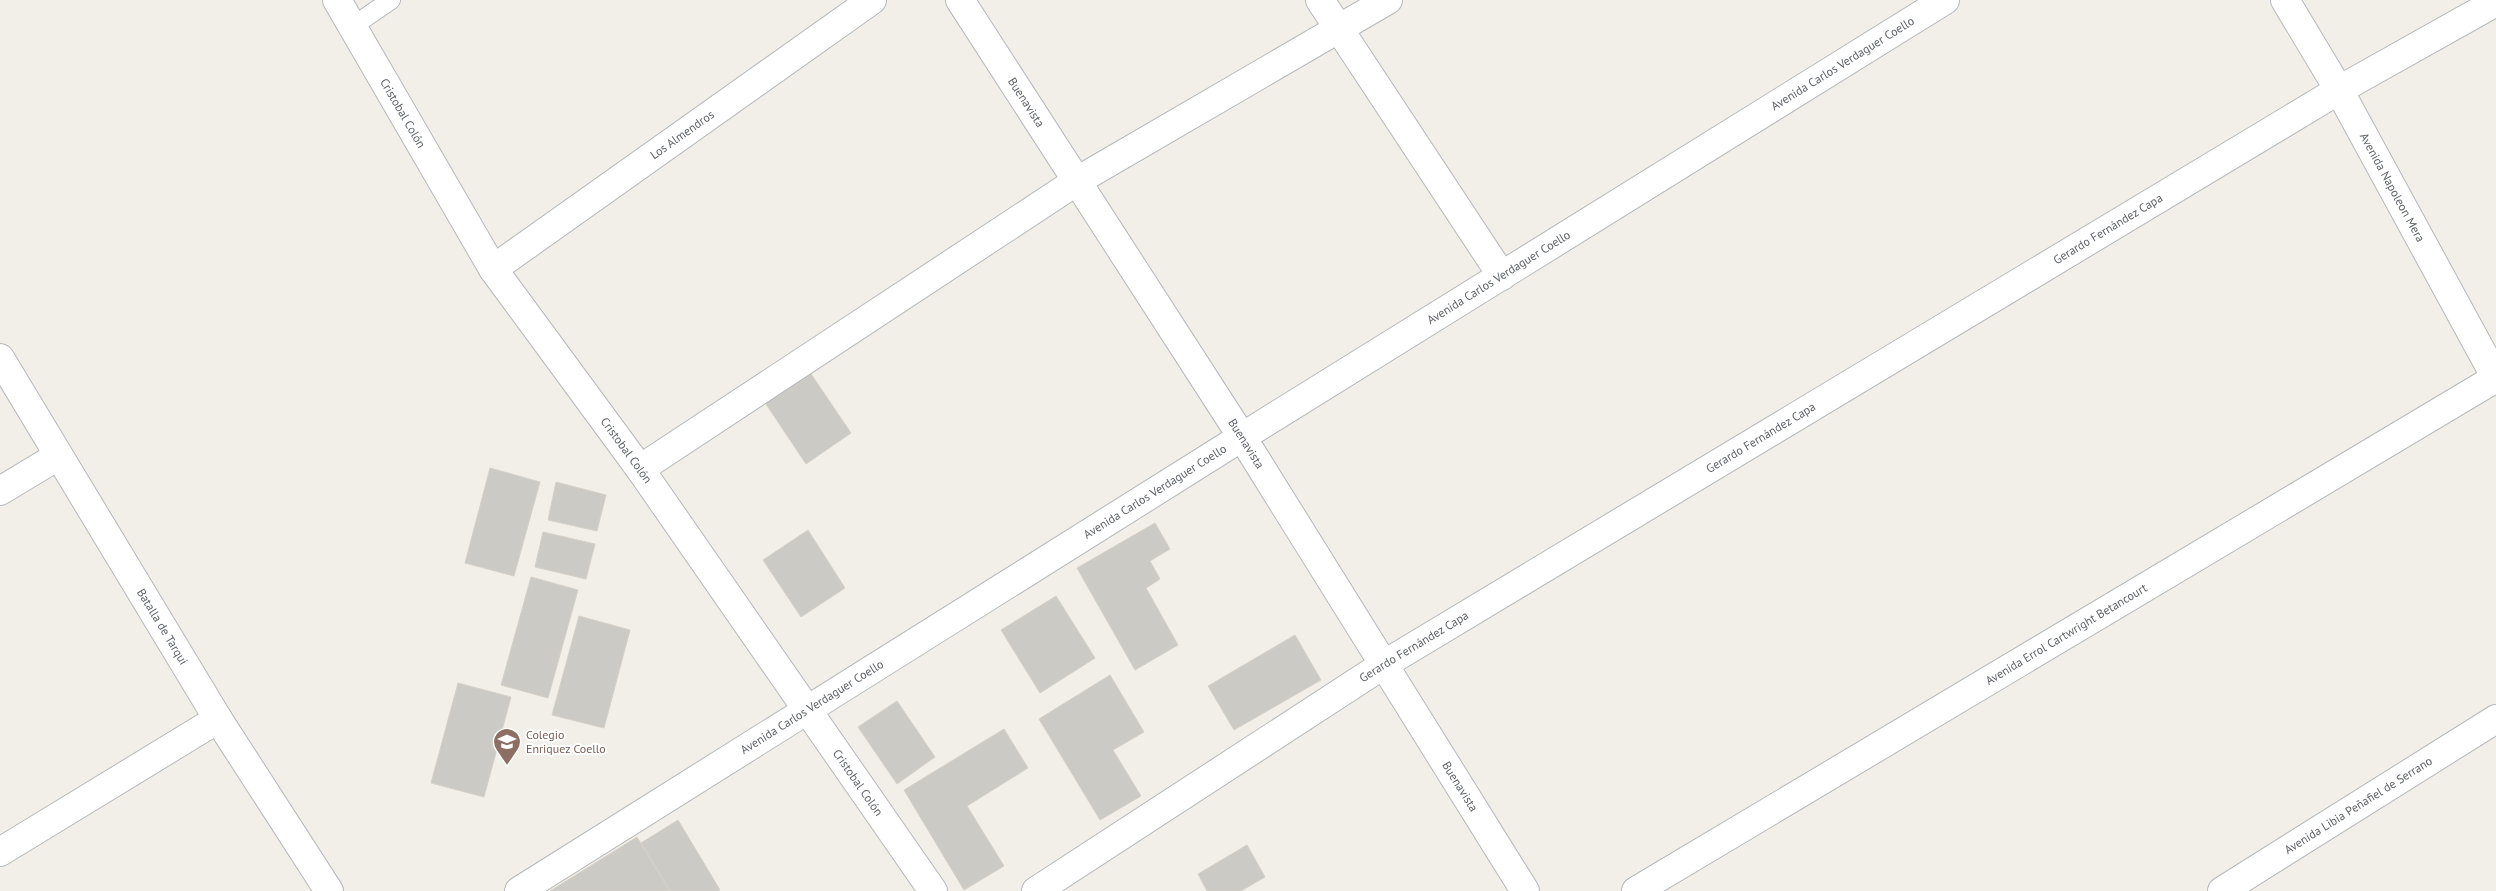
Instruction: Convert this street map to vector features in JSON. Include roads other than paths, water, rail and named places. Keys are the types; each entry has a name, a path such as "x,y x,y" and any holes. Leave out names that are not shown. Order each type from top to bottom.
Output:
{"street":[{"name":"Cristobal Colón","path":"337,0 493,269 640,469 805,710 933,891"},
{"name":"Los Almendros","path":"493,269 872,0"},
{"name":"Buenavista","path":"960,0 1242,437 1525,891"},
{"path":"1320,0 1502,276"},
{"path":"640,469 1077,181 1388,0"},
{"name":"Avenida Napoleon Mera","path":"2285,0 2339,90 2496,378"},
{"name":"Gerardo Fernández Capa","path":"1036,891 1384,665 2339,90 2496,2"},
{"name":"Avenida Carlos Verdaguer Coello","path":"519,891 805,710 1502,276 1929,4"},
{"name":"Batalla de Tarqui","path":"0,358 218,719 329,891"},
{"name":"Avenida Errol Cartwright Betancourt","path":"1636,891 2496,378"},
{"path":"0,491 58,456"},
{"path":"0,852 218,719"},
{"name":"Avenida Libia Peñafiel de Serrano","path":"2222,891 2496,719"}],"lane":[{"path":"353,26 391,0"}],"place":[{"name":"Colegio Enriquez Coello","path":"507,766"}]}
